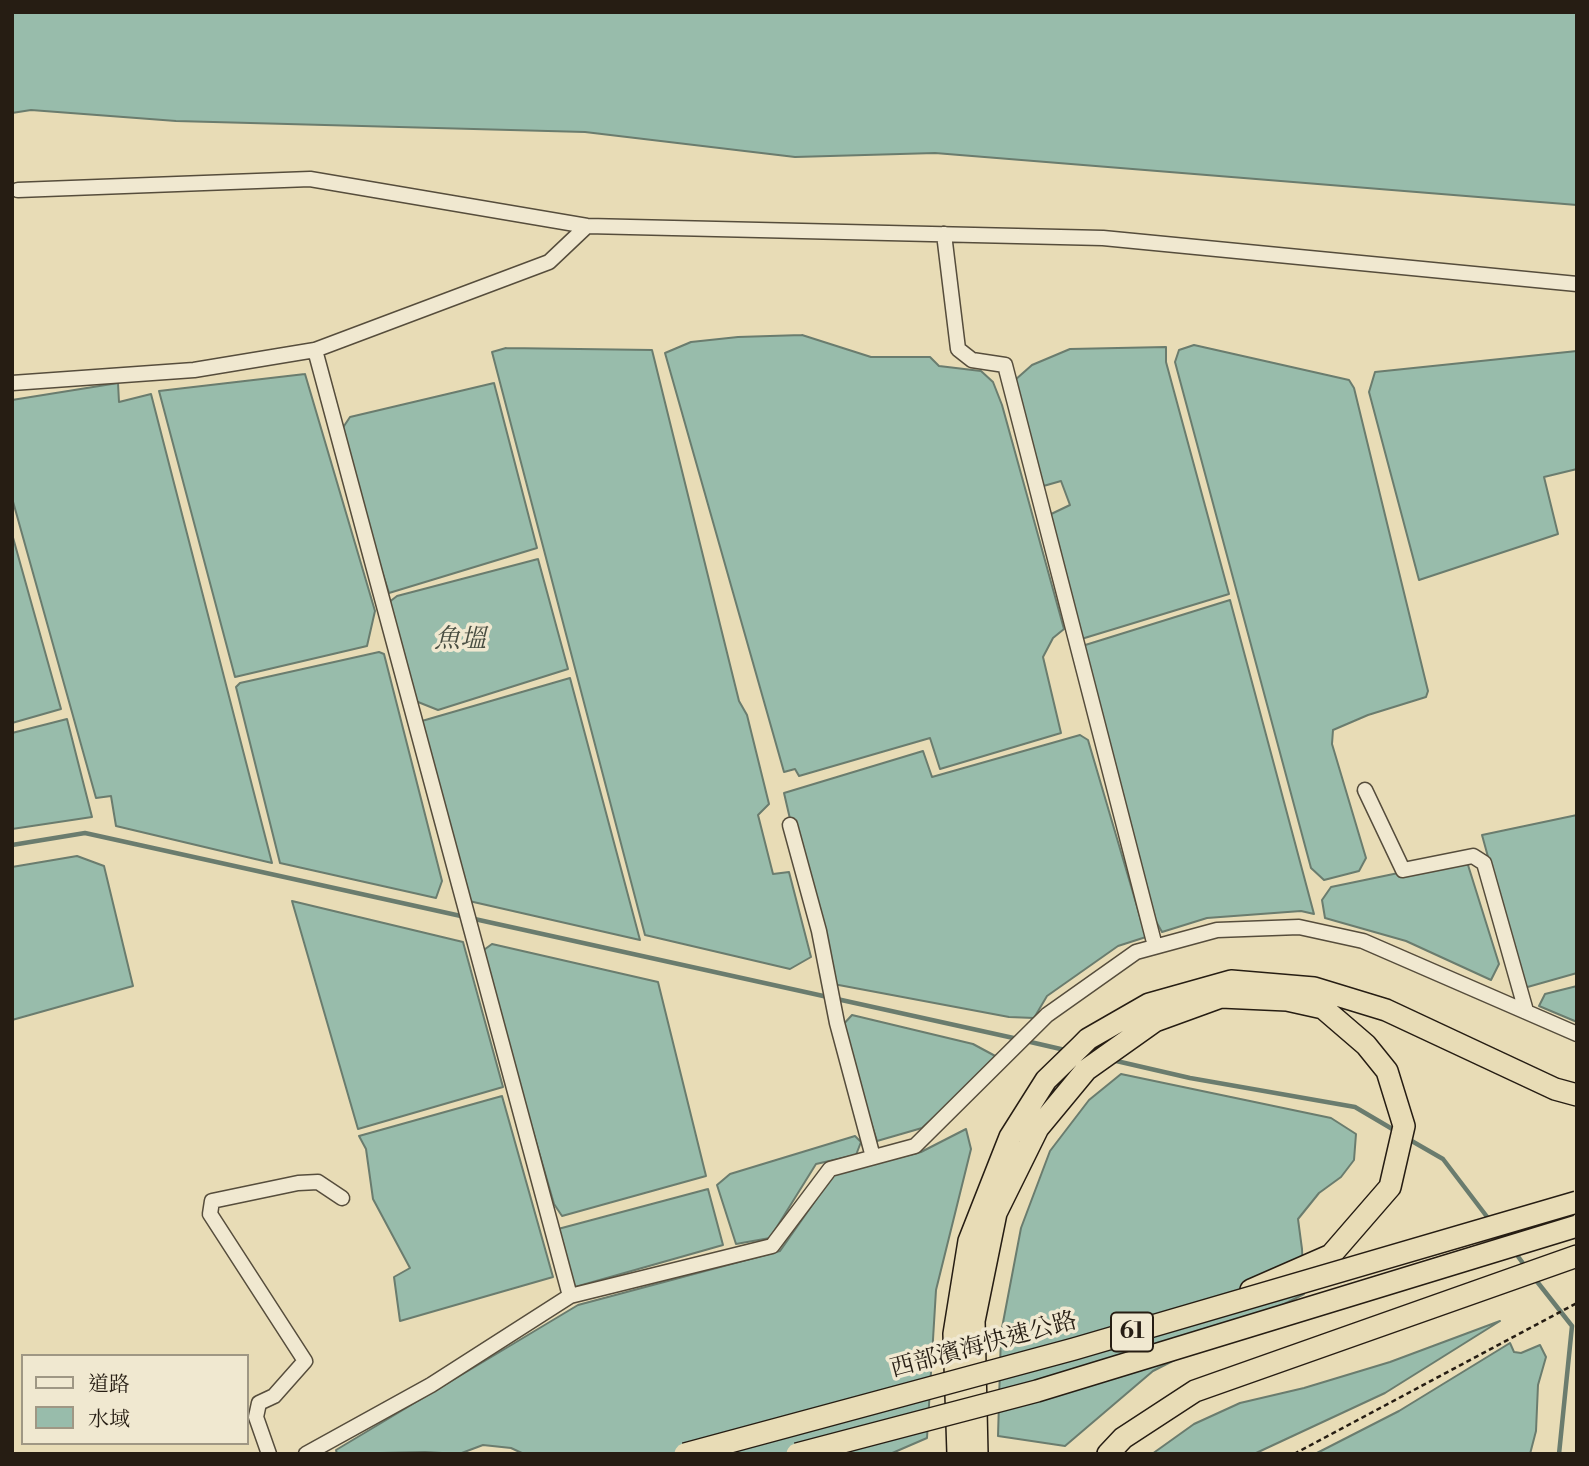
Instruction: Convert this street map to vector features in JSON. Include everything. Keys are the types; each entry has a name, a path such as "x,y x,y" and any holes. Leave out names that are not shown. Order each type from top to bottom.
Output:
{"highway":[{"path":"958,1454 954,1334 969,1241 1010,1137 1046,1080 1075,1052 1088,1040 1149,1004 1231,981 1314,988 1386,1010 1555,1089 1577,1095"},
{"path":"977,1454 974,1321 996,1213 1038,1128 1086,1070 1155,1021 1221,998 1287,1000 1323,1008 1366,1045 1387,1071 1404,1126 1390,1187 1331,1255 1195,1314"},
{"name":"西部濱海快速公路","path":"685,1454 1061,1353 1577,1202"},
{"name":"61","path":"797,1454 1050,1387 1577,1226"},
{"path":"1108,1454 1123,1438 1195,1391 1577,1256"}],"street":[{"path":"18,190 310,179 587,226 1103,238 1577,284"},
{"path":"12,383 194,370 315,350 549,262 587,226"},
{"path":"944,234 958,349 972,360 1005,365 1155,946"},
{"path":"315,350 570,1296"},
{"path":"1366,790 1403,870 1473,856 1483,863 1527,1012"},
{"path":"790,825 819,931 836,1023 873,1157"},
{"path":"306,1454 430,1385 570,1296 772,1246 830,1169 915,1146 1047,1015 1136,952 1217,930 1299,927 1363,941 1577,1034"},
{"path":"270,1454 256,1417 259,1403 274,1396 305,1361 210,1213 212,1201 298,1183 318,1182 342,1198"}],"path":[{"path":"1294,1454 1577,1303"}],"water":[{"path":"12,12 1577,12 1577,205 935,153 795,157 585,132 176,121 31,110 12,113"},
{"path":"802,335 871,357 930,357 939,366 981,371 993,382 1002,405 1064,629 1053,638 1043,657 1061,733 940,769 930,738 799,776 795,769 784,772 665,353 691,342"},
{"path":"1194,345 1349,380 1354,388 1428,691 1426,697 1368,715 1333,730 1332,744 1366,858 1359,871 1324,880 1311,868 1175,362 1179,350"},
{"path":"1166,347 1166,362 1229,594 1078,640 1047,516 1070,505 1061,481 1040,487 1015,380 1032,365 1070,349"},
{"path":"506,348 652,350 739,701 747,715 769,804 758,815 773,874 789,872 811,957 790,969 645,935 492,352"},
{"path":"1577,351 1577,469 1544,477 1558,534 1419,580 1369,392 1375,372"},
{"path":"305,374 375,611 367,646 235,677 159,391"},
{"path":"118,383 119,402 151,394 272,863 116,826 111,796 96,798 12,498 12,400"},
{"path":"494,383 537,548 389,593 338,435 350,417"},
{"path":"12,534 61,709 12,723"},
{"name":"魚塭","path":"538,559 568,669 438,710 413,700 388,603 397,596"},
{"path":"1230,600 1314,914 1301,911 1207,918 1162,932 1153,916 1082,646"},
{"path":"379,652 384,654 442,881 436,898 280,863 236,687 240,683"},
{"path":"570,678 640,940 469,901 415,723"},
{"path":"67,719 92,817 12,829 12,733"},
{"path":"1080,735 1088,740 1146,937 1118,946 1047,996 1034,1018 1009,1017 828,983 784,793 923,751 932,777"},
{"path":"1577,815 1577,973 1524,988 1482,835"},
{"path":"77,856 104,866 133,986 12,1020 12,867"},
{"path":"1461,860 1468,865 1499,964 1491,980 1406,941 1325,918 1322,900 1331,887"},
{"path":"292,901 463,942 503,1087 358,1129"},
{"path":"492,944 658,982 706,1176 562,1216 554,1204 481,952"},
{"path":"1577,986 1577,1022 1539,1006 1545,994"},
{"path":"852,1015 973,1044 999,1058 922,1128 877,1141 840,1028"},
{"path":"1121,1074 1331,1118 1356,1134 1354,1160 1341,1177 1319,1193 1298,1219 1304,1294 1153,1371 1065,1446 998,1436 1001,1333 1021,1228 1050,1151 1089,1100"},
{"path":"502,1096 553,1277 400,1321 394,1277 410,1268 373,1199 366,1149 359,1136"},
{"path":"966,1129 971,1149 936,1290 927,1438 890,1454 524,1454 511,1448 483,1445 459,1454 337,1454 336,1450 578,1305 780,1251 834,1174 921,1152"},
{"path":"855,1136 861,1142 856,1155 816,1164 770,1238 736,1244 717,1185 730,1174"},
{"path":"708,1189 723,1245 575,1287 558,1229"},
{"path":"1500,1321 1385,1393 1254,1454 1152,1454 1194,1424 1240,1403 1304,1388 1390,1362"},
{"path":"1510,1343 1514,1352 1521,1353 1540,1345 1546,1357 1538,1385 1536,1431 1530,1454 1315,1454 1399,1411"}],"waterway":[{"path":"12,845 85,833 1018,1039"},
{"path":"1026,1041 1065,1050"},
{"path":"1112,1060 1190,1078 1355,1107 1394,1130"},
{"path":"1410,1140 1443,1159 1491,1222"},
{"path":"1514,1251 1525,1266"},
{"path":"1535,1279 1572,1326 1559,1454"}]}
